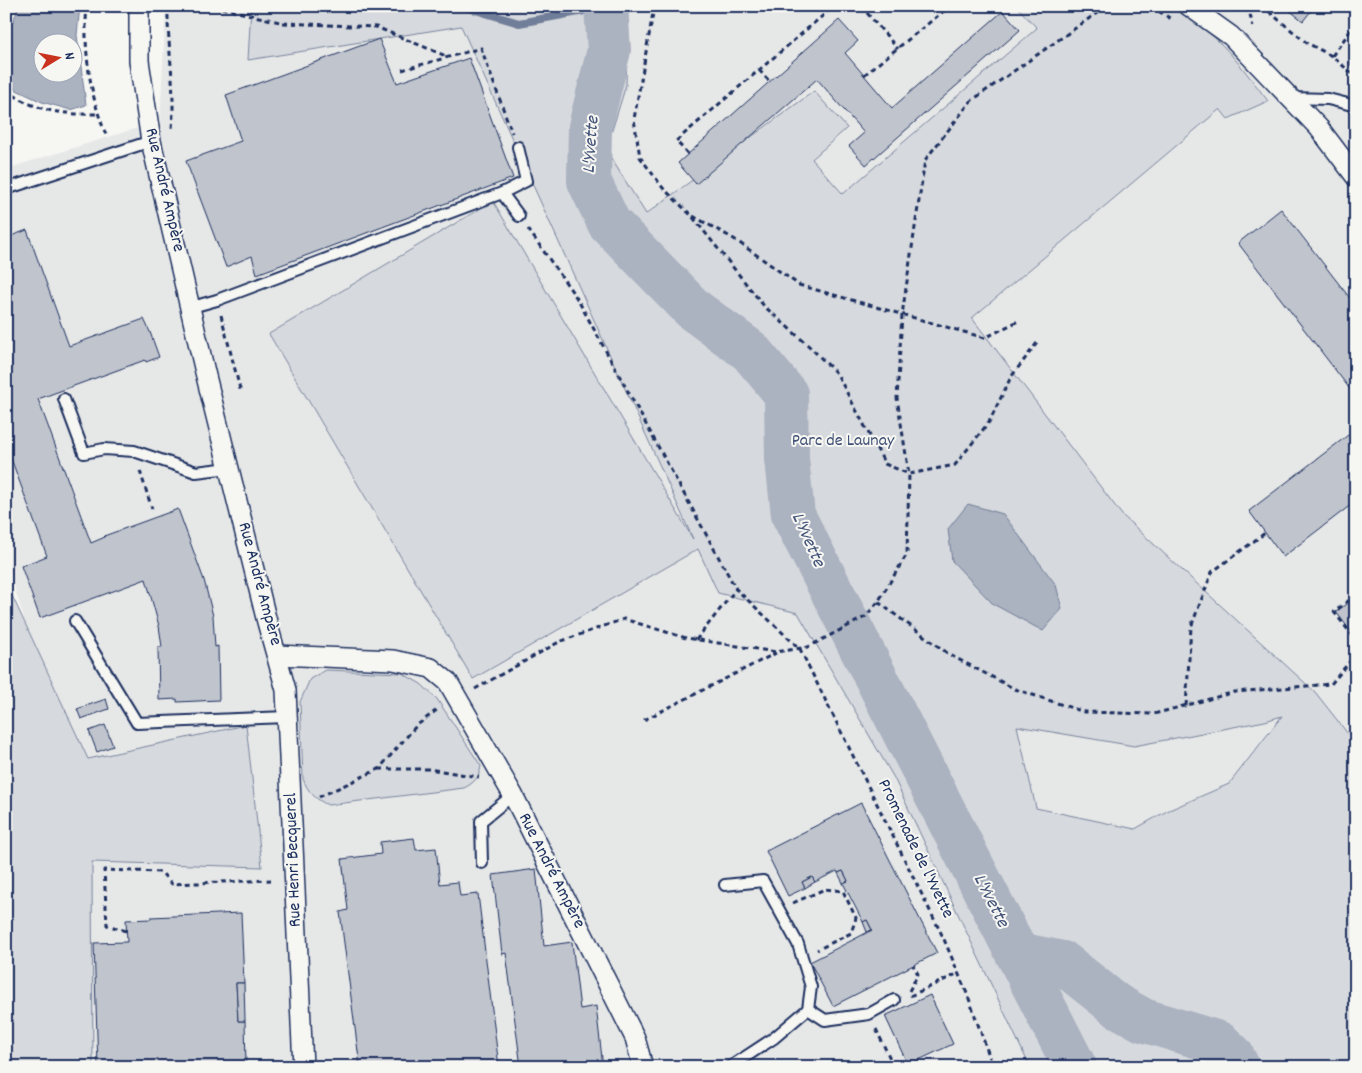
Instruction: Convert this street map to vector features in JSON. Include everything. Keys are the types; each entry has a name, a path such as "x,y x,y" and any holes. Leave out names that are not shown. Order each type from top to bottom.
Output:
{"street":[{"name":"Rue André Ampère","path":"139,6 139,61 151,141 267,622 278,655 393,660 431,668 448,682 513,796 636,1038 643,1067"},
{"path":"1190,6 1231,36 1319,128 1356,177"},
{"name":"Rue Henri Becquerel","path":"278,655 286,690 288,717 303,1067"}],"lane":[{"path":"1291,98 1328,99 1356,106"},
{"path":"6,189 151,141"},
{"path":"192,307 217,300 502,193 526,181 518,147"},
{"path":"502,193 519,216"},
{"path":"64,399 84,452 104,449 134,451 196,472 229,468"},
{"path":"75,621 137,723 288,717"},
{"path":"482,863 482,820 513,796"},
{"path":"726,885 764,881 798,944 811,987 808,1009 774,1038 730,1067"},
{"path":"808,1009 825,1020 869,1014 899,999"}],"path":[{"path":"6,26 13,6"},
{"path":"86,6 84,33 97,114 114,154"},
{"path":"168,6 167,36 175,99 172,130 169,135"},
{"path":"213,6 284,23 376,27 446,56"},
{"path":"651,6 654,13 634,119 640,156 663,188 691,215 764,306 810,347 836,374 885,464 909,474 954,465 989,422 1011,376 1037,343"},
{"path":"688,154 676,141 834,6"},
{"path":"861,6 898,49"},
{"path":"864,76 950,6"},
{"path":"457,698 559,642 624,619 696,640 776,652 808,647 865,617 878,602 907,554 909,474 897,398 902,315 925,160 971,101 1107,6"},
{"path":"1262,6 1307,43 1332,56 1354,73"},
{"path":"1332,56 1356,23"},
{"path":"402,70 446,56 481,48 518,147"},
{"path":"1356,53 1351,62 1356,77"},
{"path":"759,70 770,82"},
{"path":"6,90 25,104 70,115 97,114"},
{"path":"691,215 734,239 799,285 985,338 1020,320"},
{"path":"519,216 578,300 736,589 800,649"},
{"path":"217,300 241,393"},
{"path":"134,451 152,509"},
{"path":"1186,706 1191,626 1212,572 1265,532"},
{"path":"696,640 736,589"},
{"path":"1356,595 1334,612 1356,640"},
{"path":"878,602 950,654 1016,689 1084,712 1154,714 1236,692 1331,684 1356,654"},
{"name":"Promenade de l'Yvette","path":"800,649 943,937 959,973 993,1067"},
{"path":"644,720 776,652"},
{"path":"319,797 379,769 416,726 439,709"},
{"path":"379,769 429,769 482,777"},
{"path":"126,931 107,925 104,870 161,872 172,884 271,880"},
{"path":"786,907 825,889 843,891 856,918 851,933 809,954"},
{"path":"899,999 918,974 913,965"},
{"path":"899,999 959,973"},
{"path":"869,1014 894,1067"}],"shaded area":[{"path":"19,6 80,6 77,32 32,32 32,82 82,82 82,74 86,105 71,110 42,102 8,86 6,82 6,39"},
{"path":"166,6 1356,6 1356,1067 69,1067 64,751 6,559 6,169 160,121"},
{"path":"968,504 1003,514 1056,585 1062,609 1043,631 993,604 952,561 948,529"}],"green space":[{"name":"Parc de Launay","path":"251,6 628,6 626,85 606,150 646,214 814,91 847,128 812,159 843,194 1037,28 1016,6 1164,6 1181,13 1210,33 1246,72 1268,101 1228,119 1220,109 972,318 1122,515 1315,692 1356,744 1356,1067 1030,1067 894,778 798,613 718,593 698,549 473,679 269,334 493,201 693,539 461,26 248,60","holes":["1282,716 1229,784 1167,811 1135,829 1036,808 1017,726 1134,746 1265,721"]},
{"path":"6,577 10,591 88,759 246,725 262,867 92,862 93,1067 6,1067"},
{"path":"325,670 402,673 421,684 437,699 481,766 476,780 464,788 328,805 312,795 303,779 300,702 310,679"}],"building":[{"path":"1284,6 1315,6 1303,21"},
{"path":"1003,11 1020,30 866,165 849,146 864,133 817,79 696,184 678,163 839,20 858,41 845,53 892,108"},
{"path":"379,39 397,83 469,58 513,178 257,274 252,256 226,267 186,161 241,141 226,95"},
{"path":"1281,209 1356,306 1356,397 1238,243"},
{"path":"27,230 69,346 144,319 150,332 159,357 146,362 145,360 38,399 91,543 104,536 178,509 204,580 213,616 215,647 218,646 219,700 177,702 177,699 159,700 158,647 162,647 159,626 146,579 40,618 21,566 47,556 6,445 6,238"},
{"path":"1356,429 1356,501 1283,557 1249,511"},
{"path":"1356,596 1356,638 1336,612"},
{"path":"106,699 109,709 81,719 77,709"},
{"path":"105,725 113,746 97,752 89,731"},
{"path":"861,803 937,953 833,1006 810,962 872,930 867,920 863,922 843,883 848,881 843,871 838,873 837,871 815,882 812,877 802,882 805,888 788,896 766,851"},
{"path":"414,838 416,850 436,848 440,884 458,882 460,896 478,894 499,1067 360,1067 340,912 348,910 342,859 381,854 380,842"},
{"path":"536,869 544,946 572,942 580,1009 596,1006 603,1067 521,1067 506,953 502,954 493,875"},
{"path":"843,871 848,881 843,883 838,873"},
{"path":"812,877 815,882 805,888 802,882"},
{"path":"241,913 244,983 236,983 238,1021 245,1021 246,1067 98,1067 94,943 127,942 126,920"},
{"path":"867,920 872,930 867,932 863,922"},
{"path":"236,983 244,983 245,1021 238,1021"},
{"path":"930,995 953,1044 908,1065 885,1016"}],"waterway":[{"path":"462,6 519,23 606,7"},
{"name":"L'Yvette","path":"606,6 609,50 590,127 589,181 609,223 694,310 750,351 786,394 787,459 793,515 1075,1067"},
{"path":"1018,954 1063,963 1116,1005 1143,1020 1219,1043 1232,1055 1238,1067"}]}
